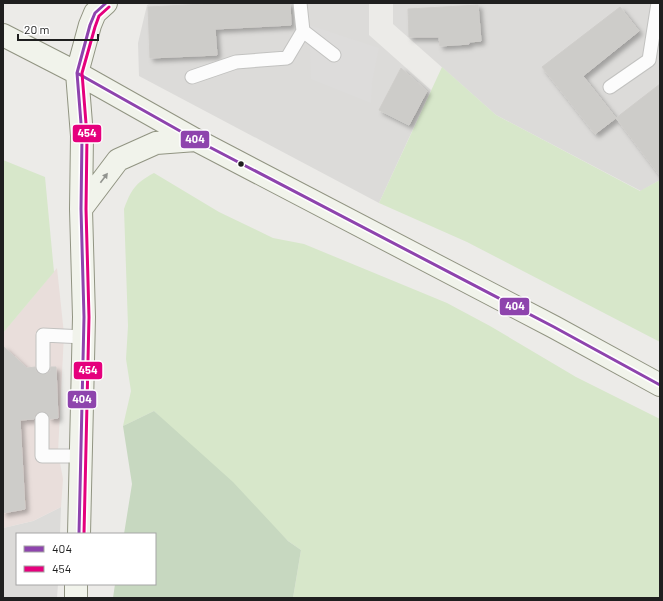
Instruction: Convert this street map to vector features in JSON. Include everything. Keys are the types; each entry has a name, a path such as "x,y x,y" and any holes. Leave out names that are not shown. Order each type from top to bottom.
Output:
{"main road":[{"path":"79,533 84,317 81,209 82,136 77,72 90,25 95,13 106,3"},
{"path":"3,35 77,72 196,140 554,327 660,385"},
{"path":"81,209 118,160 156,143 196,140"},
{"path":"76,585 76,598"}],"lane":[{"path":"192,77 236,62 287,58 303,31 300,3"},
{"path":"610,87 649,60 658,3"},
{"path":"303,31 334,55"},
{"path":"43,367 43,335 84,337"},
{"path":"42,419 42,456 81,456"}],"shaded area":[{"path":"151,3 369,3 369,35 431,90 379,203 139,76 138,43 147,5"},
{"path":"393,3 660,3 660,180 641,191 496,115 393,24"},
{"path":"309,25 379,48 372,83 371,103 311,79"},
{"path":"57,268 64,334 58,452 63,479 61,507 33,521 3,528 3,333"},
{"path":"61,507 60,533 16,533 16,585 58,585 57,598 3,598 3,528 33,521"}],"green space":[{"path":"442,67 496,115 640,191 660,180 660,342 467,242 379,203"},
{"path":"3,160 45,177 54,272 3,333"},
{"path":"154,173 219,212 273,238 304,244 447,303 490,326 576,377 660,419 660,598 293,598 301,550 288,541 154,411 123,426 131,391 126,359 128,326 124,209 134,188 142,180"},
{"path":"154,411 233,482 288,541 301,550 293,598 113,598 115,585 156,585 156,533 124,533 132,484 123,426"}],"building":[{"path":"225,3 290,3 291,25 215,29 217,55 150,58 148,7"},
{"path":"478,5 481,41 469,42 469,44 440,46 439,37 409,37 408,9"},
{"path":"620,7 639,31 583,76 616,118 595,134 542,67"},
{"path":"401,68 427,91 409,125 379,110"},
{"path":"660,84 660,176 616,118"},
{"path":"3,346 27,368 35,367 39,374 47,374 51,367 56,367 58,418 50,419 46,412 42,411 35,415 34,419 20,420 25,509 3,513"}],"transit line":[{"name":"404","path":"79,533 84,317 81,209 82,136 77,73 90,25 95,13 106,3"},
{"name":"454","path":"84,533 89,317 86,209 87,136 82,73 99,16 109,7"},
{"name":"404","path":"77,73 196,140 554,327 660,385"}]}
